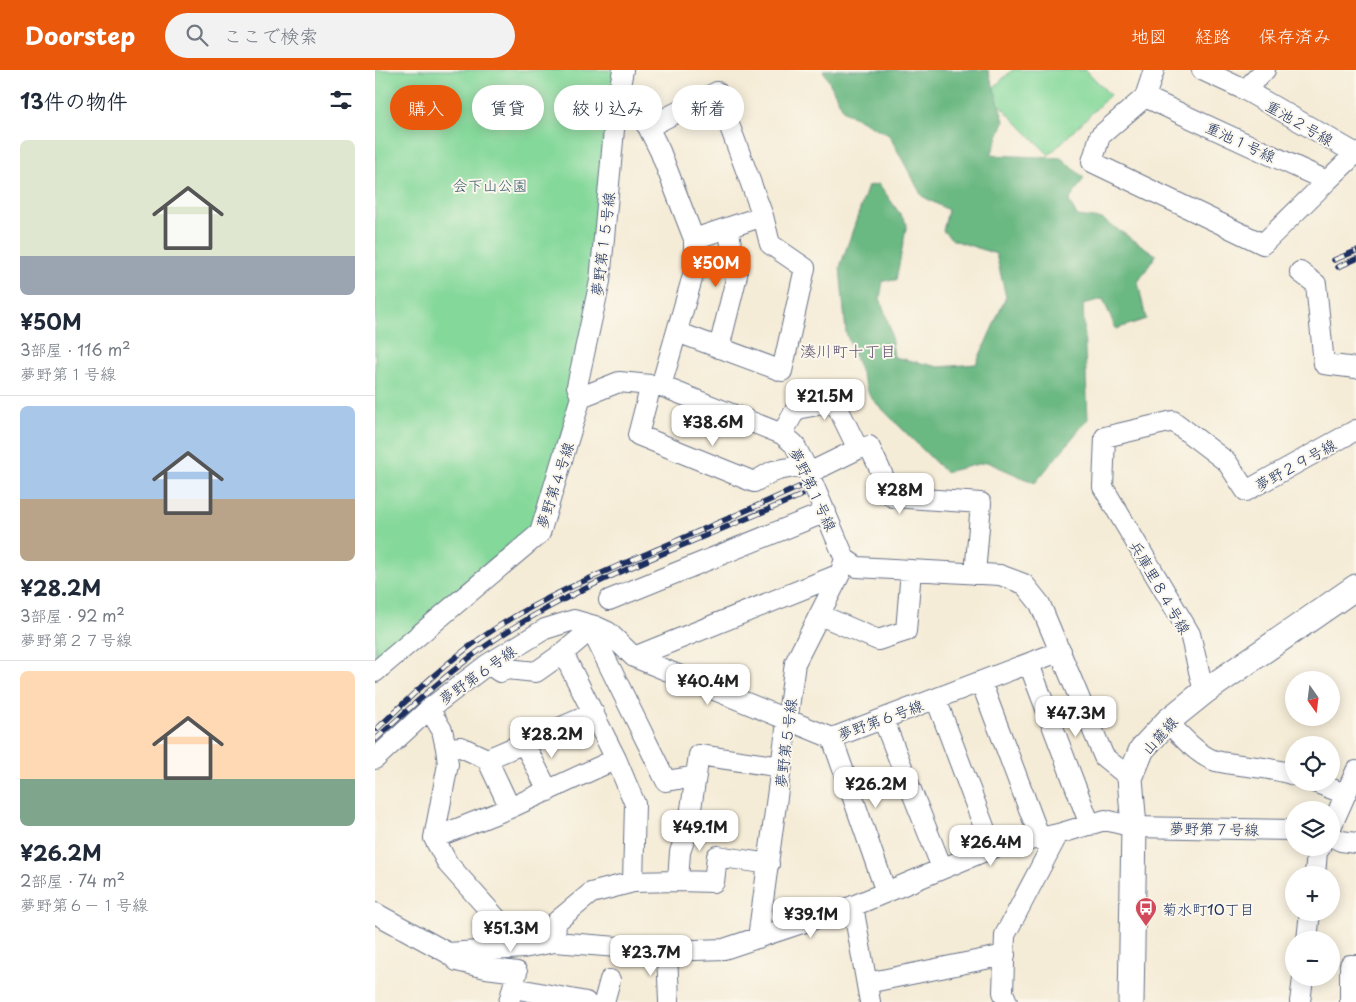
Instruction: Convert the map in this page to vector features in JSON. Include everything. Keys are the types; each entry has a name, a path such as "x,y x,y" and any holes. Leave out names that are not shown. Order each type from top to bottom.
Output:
{"main road":[{"name":"山麓線","path":"1131,1002 1134,826 1130,778 1142,749 1168,721 1205,692 1353,594"}],"street":[{"path":"1154,70 1145,97 1100,136 1092,162 1263,244 1356,153"},
{"name":"重池２号線","path":"1202,70 1245,90 1356,153"},
{"path":"1245,90 1265,70"},
{"name":"夢野第１５号線","path":"581,397 577,386 600,282 621,79"},
{"path":"662,120 717,92 763,216 769,244 805,268 782,371 677,332"},
{"name":"重池１号線","path":"1145,97 1327,181"},
{"path":"650,130 660,151 694,240 694,272 677,332 638,434 754,482 773,471 807,469 869,446 893,497 981,503 975,574"},
{"path":"694,240 763,216"},
{"path":"719,348 737,275 728,228"},
{"path":"1300,272 1317,284 1324,364 1356,368"},
{"path":"581,397 619,382 656,385"},
{"name":"夢野第１号線","path":"656,385 782,434 794,444 826,512 843,567"},
{"name":"夢野第４号線","path":"375,672 540,533 581,397"},
{"path":"782,434 796,409 835,402 858,449"},
{"name":"夢野２９号線","path":"1103,487 1105,437 1173,421 1227,462 1246,491 1356,430"},
{"name":"兵庫里８４号線","path":"1103,487 1190,634 1205,692"},
{"path":"609,600 826,512"},
{"path":"634,657 843,567 999,575 1024,584 1040,604 1104,757 1130,778"},
{"name":"夢野第５号線","path":"758,938 795,663 843,567"},
{"path":"820,615 878,640 906,631 911,570"},
{"name":"夢野第６号線","path":"375,759 429,709 488,664 545,629 574,620 608,632 634,657 833,738 1061,651"},
{"path":"488,664 500,672 507,669 536,672 593,627 666,781 696,776"},
{"path":"563,652 616,759 635,804 633,882"},
{"path":"1029,664 1090,825"},
{"path":"981,682 1049,836 1005,935 1003,992 1007,1002"},
{"path":"936,699 992,848"},
{"path":"429,709 443,730 448,764 434,838 448,864 523,948"},
{"path":"487,759 594,713"},
{"path":"883,719 941,868"},
{"path":"1168,721 1184,741 1214,761 1285,772"},
{"path":"833,738 886,892"},
{"path":"524,743 548,791"},
{"path":"447,748 461,747 487,759 510,808"},
{"path":"678,881 680,852 688,829 699,755 782,767"},
{"path":"434,838 510,808 616,759"},
{"path":"1340,806 1356,771"},
{"path":"1337,791 1345,794"},
{"name":"夢野第７号線","path":"448,953 523,948 555,942 667,951 724,949 853,906 992,848 1049,836 1105,820 1134,826 1285,830"},
{"path":"1340,840 1356,843"},
{"path":"555,942 556,922 591,893 633,882 714,882 717,856 769,864"},
{"path":"853,906 868,993 1005,955"},
{"path":"375,913 448,953 457,961 486,968 517,972 512,995 586,1002"},
{"path":"667,951 669,1002"},
{"path":"1350,1002 1350,965 1356,965"},
{"path":"604,1002 610,980"},
{"path":"1300,1002 1302,986"}],"green space":[{"name":"会下山公園","path":"375,70 616,70 614,85 554,85 554,130 610,130 595,280 571,408 534,524 488,566 375,662"},
{"path":"823,70 988,70 1004,121 991,155 1061,158 1084,178 1069,201 1077,216 1102,219 1156,255 1138,282 1146,319 1116,329 1103,299 1083,304 1088,419 1035,483 987,462 945,472 870,397 846,333 840,267 868,186 879,184 907,224 896,280 883,281 880,298 890,328 894,357 939,367 976,364 1006,297 996,254 953,240 943,231 948,210 922,196 889,135 844,111"},
{"path":"1012,70 1086,70 1110,95 1049,155 988,93"}],"railway":[{"path":"1334,260 1356,251"},
{"path":"1338,267 1356,259"},
{"path":"377,729 449,663 480,639 515,616 576,585 799,487"},
{"path":"375,740 451,672 500,636 535,615 609,577 802,495"}],"place":[{"name":"菊水町10丁目","path":"1146,927"}],"district":[{"name":"湊川町十丁目","path":"848,350"}]}
